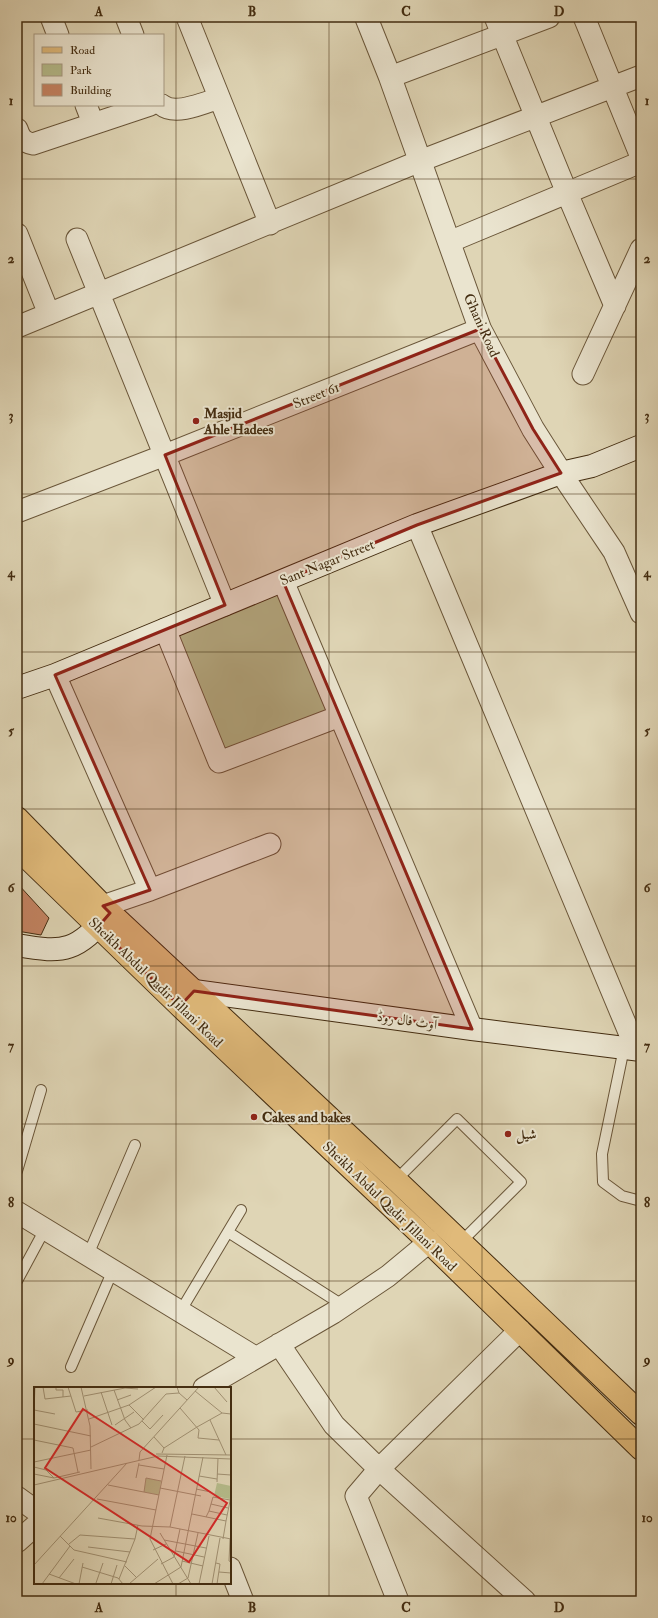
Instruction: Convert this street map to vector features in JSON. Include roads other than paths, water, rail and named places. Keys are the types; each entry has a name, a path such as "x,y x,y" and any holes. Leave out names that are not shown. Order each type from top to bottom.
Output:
{"main road":[{"name":"Ghani Road","path":"366,17 390,77 480,329 533,429 561,473"},
{"name":"Sant Nagar Street","path":"17,688 55,675 417,526 561,473 592,466 641,446"},
{"name":"Sheikh Abdul Qadir Jillani Road","path":"17,818 104,915 187,999 429,1242 641,1449"},
{"name":"Sheikh Abdul Qadir Jillani Road","path":"17,848 104,915"},
{"path":"17,945 44,950 61,950 74,946 104,915"},
{"name":"آوٹ فال روڈ","path":"187,999 472,1029 634,1049"},
{"name":"Sheikh Abdul Qadir Jillani Road","path":"187,999 396,1180 641,1414"}],"street":[{"path":"51,17 58,34"},
{"path":"126,17 133,34"},
{"path":"187,17 270,224"},
{"path":"390,77 499,26 549,17"},
{"path":"584,17 641,157"},
{"path":"499,26 566,193 615,306"},
{"path":"17,327 420,161 641,76"},
{"path":"164,106 179,110 219,98"},
{"path":"17,129 21,138 26,143 33,144 89,114 143,106"},
{"path":"449,242 641,162"},
{"path":"17,234 49,314"},
{"path":"77,239 225,605"},
{"path":"583,374 615,306 636,275 641,249"},
{"name":"Street 61","path":"17,512 165,455 480,329"},
{"name":"Ghani Road","path":"561,473 636,586 641,613"},
{"path":"417,526 634,1049"},
{"path":"283,581 472,1029"},
{"path":"164,630 219,762 340,716"},
{"path":"55,675 150,890"},
{"path":"104,915 150,890 270,844"},
{"path":"17,1212 255,1357"},
{"path":"206,1387 344,1306 388,1276 429,1242"},
{"path":"398,1601 356,1496 379,1469 520,1330"},
{"path":"279,1344 334,1425 379,1469 525,1601"},
{"path":"17,1497 34,1509"},
{"path":"17,1542 34,1527"},
{"path":"231,1571 242,1601"}],"lane":[{"path":"634,1049 602,1154 603,1182 622,1196 641,1201"},
{"path":"17,1171 41,1090"},
{"path":"396,1180 457,1119 521,1182 460,1242"},
{"path":"88,1255 135,1145"},
{"path":"180,1312 241,1210"},
{"path":"17,1282 45,1229"},
{"path":"228,1232 344,1306"},
{"path":"71,1367 113,1270"}],"place":[{"name":"Masjid Ahle Hadees","path":"196,421"},
{"name":"Cakes and bakes","path":"254,1117"},
{"name":"شیل","path":"508,1134"}]}
